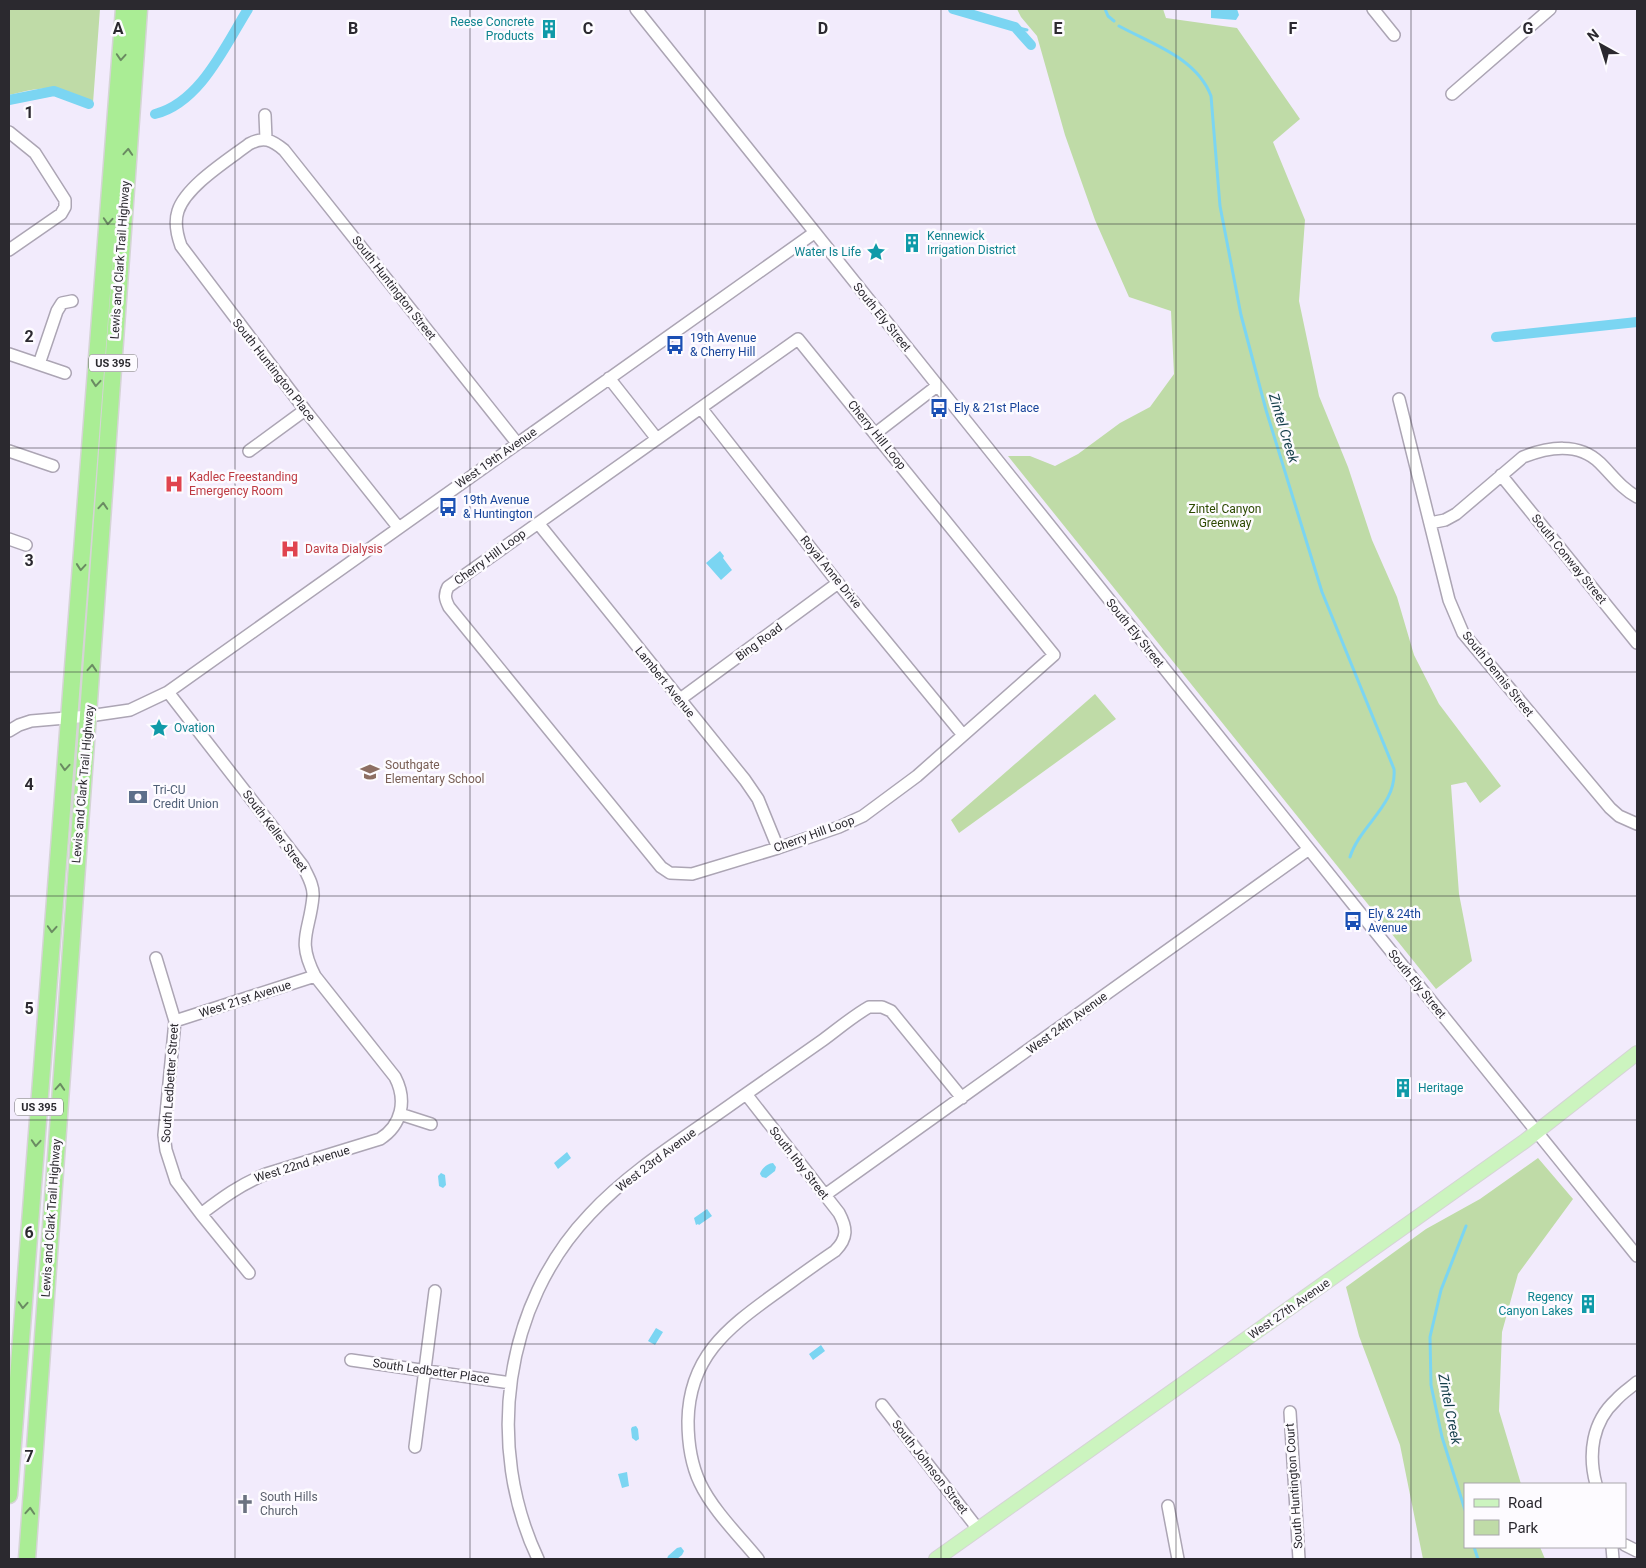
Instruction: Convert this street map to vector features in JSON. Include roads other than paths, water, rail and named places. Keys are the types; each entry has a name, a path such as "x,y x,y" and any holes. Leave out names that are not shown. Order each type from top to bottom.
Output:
{"highway":[{"name":"Lewis and Clark Trail Highway","path":"9,1495 124,9"},
{"name":"Lewis and Clark Trail Highway","path":"27,1559 79,814 88,716 139,9"}],"main road":[{"name":"West 27th Avenue","path":"936,1559 1536,1132 1637,1053"}],"street":[{"name":"South Ely Street","path":"636,9 1309,850 1637,1256"},
{"path":"1373,9 1394,35"},
{"path":"1452,94 1550,9"},
{"path":"265,115 266,139"},
{"path":"9,132 35,153 66,200 61,214 9,250"},
{"name":"South Huntington Place","path":"266,139 256,140 249,144 201,181 182,203 176,222 181,246 305,410 398,527"},
{"name":"South Huntington Street","path":"266,139 284,150 517,443"},
{"name":"West 19th Avenue","path":"9,731 19,725 32,721 130,710 168,692 814,233"},
{"path":"39,364 56,311 62,304 72,301"},
{"name":"Cherry Hill Loop","path":"798,339 1054,655 918,776 863,816 839,828 692,874 670,873 660,867 449,607 445,594 448,587 701,408 798,339"},
{"path":"9,354 65,373"},
{"path":"609,378 657,439"},
{"path":"876,434 937,386"},
{"name":"South Dennis Street","path":"1399,399 1449,600 1463,633 1610,808 1619,816 1637,824"},
{"name":"Royal Anne Drive","path":"701,408 838,583 963,735"},
{"path":"249,451 305,410"},
{"path":"1430,523 1444,520 1456,514 1523,457 1535,452 1563,448 1587,453 1599,462 1620,486 1637,497"},
{"path":"9,451 53,466"},
{"name":"South Conway Street","path":"1501,475 1637,643"},
{"name":"Lambert Avenue","path":"538,523 752,789 778,848"},
{"path":"9,539 26,545"},
{"name":"Bing Road","path":"679,700 838,583"},
{"name":"South Keller Street","path":"168,692 303,866 309,878 313,894 305,938 305,952 308,963 315,976 395,1077 401,1092 400,1114"},
{"name":"West 24th Avenue","path":"825,1195 1309,850"},
{"name":"South Ledbetter Street","path":"156,958 175,1021 164,1135 166,1150 176,1180 200,1214 249,1273"},
{"name":"West 21st Avenue","path":"175,1021 315,976"},
{"name":"West 23rd Avenue","path":"511,1383 519,1342 532,1303 551,1267 576,1230 605,1199 636,1172 862,1011 869,1008 887,1008 895,1015 962,1098"},
{"name":"South Irby Street","path":"746,1094 825,1195 842,1219 846,1230 844,1240 835,1251 743,1316 723,1334 707,1354 694,1381 689,1406 688,1440 693,1464 701,1485 758,1559"},
{"path":"400,1114 431,1124"},
{"name":"West 22nd Avenue","path":"200,1214 247,1181 380,1139 393,1127 400,1114"},
{"path":"415,1447 435,1291"},
{"name":"South Ledbetter Place","path":"351,1360 511,1383"},
{"path":"1596,1483 1592,1469 1592,1452 1599,1423 1615,1400 1637,1382"},
{"path":"511,1383 508,1441 513,1480 521,1516 538,1559"},
{"name":"South Johnson Street","path":"882,1405 978,1529"},
{"name":"South Huntington Court","path":"1290,1412 1299,1559"},
{"path":"1168,1506 1178,1559"}],"water":[{"path":"1211,9 1237,9 1239,15 1236,20 1211,18"},
{"path":"720,551 732,570 721,580 706,563"},
{"path":"567,1152 571,1158 558,1169 554,1163"},
{"path":"773,1163 776,1167 775,1171 766,1178 762,1177 760,1174 762,1170 767,1165"},
{"path":"441,1173 445,1175 446,1185 443,1188 439,1186 438,1176"},
{"path":"707,1209 712,1216 696,1225 694,1218"},
{"path":"656,1328 663,1332 655,1345 648,1341"},
{"path":"821,1345 825,1351 813,1360 809,1354"},
{"path":"636,1426 639,1439 636,1441 632,1438 631,1429"},
{"path":"627,1472 629,1486 622,1488 618,1474"},
{"path":"681,1547 684,1551 682,1555 677,1559 667,1559 677,1548"}],"waterway":[{"path":"155,114 171,108 198,86 220,56 248,9"},
{"path":"953,9 1015,27 1031,45"},
{"name":"Zintel Creek","path":"1105,9 1108,16 1114,21"},
{"name":"Zintel Creek","path":"1119,26 1159,46 1184,62 1204,83 1211,96 1220,206 1241,315 1266,410 1322,592 1394,769 1390,793 1355,846 1350,857"},
{"path":"1015,27 1027,30"},
{"path":"9,100 54,91 89,104"},
{"path":"1496,337 1637,322"},
{"name":"Zintel Creek","path":"1464,1507 1442,1437 1431,1385 1430,1337 1441,1290 1466,1226"},
{"name":"Zintel Creek","path":"1474,1548 1478,1559"}],"place":[{"name":"Reese Concrete Products","path":"549,29"},
{"name":"Kennewick Irrigation District","path":"912,243"},
{"name":"Water Is Life","path":"876,252"},
{"name":"19th Avenue & Cherry Hill","path":"675,345"},
{"name":"Ely & 21st Place","path":"939,408"},
{"name":"Kadlec Freestanding Emergency Room","path":"174,484"},
{"name":"19th Avenue & Huntington","path":"448,507"},
{"name":"Davita Dialysis","path":"290,549"},
{"name":"Ovation","path":"159,728"},
{"name":"Southgate Elementary School","path":"370,772"},
{"name":"Tri-CU Credit Union","path":"138,797"},
{"name":"Ely & 24th Avenue","path":"1353,921"},
{"name":"Heritage","path":"1403,1088"},
{"name":"Regency Canyon Lakes","path":"1588,1304"},
{"name":"South Hills Church","path":"245,1504"}],"park label":[{"name":"Zintel Canyon Greenway","path":"1225,516"}]}
